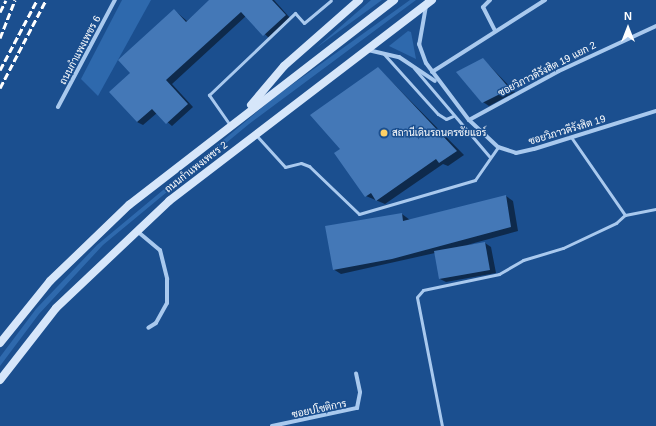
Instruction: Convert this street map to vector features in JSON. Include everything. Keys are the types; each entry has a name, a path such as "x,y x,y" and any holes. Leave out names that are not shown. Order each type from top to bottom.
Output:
{"main road":[{"path":"246,112 284,66 359,0"},
{"name":"ถนนกำแพงเพชร 2","path":"0,343 50,281 89,241 246,112 394,0"},
{"name":"ถนนกำแพงเพชร 2","path":"0,380 56,308 137,231 255,134 365,49 429,2"}],"street":[{"name":"ถนนกำแพงเพชร 6","path":"58,107 115,0"},
{"path":"490,0 483,7 495,31"},
{"path":"432,72 545,0"},
{"name":"ซอยวิภาวดีรังสิต 19","path":"429,2 419,44 432,72 437,82 469,120 498,147 516,153 656,111"},
{"name":"ซอยวิภาวดีรังสิต 19 แยก 2","path":"469,120 559,71 656,26"},
{"name":"ซอยวิภาวดีรังสิต 19","path":"365,49 382,52 409,62 437,82"},
{"path":"137,231 160,250 167,279 166,303 156,323 148,328"},
{"name":"ซอยปโชติการ","path":"272,426 357,408 360,392 356,373"}],"lane":[{"path":"230,125 209,94 295,13 304,23 331,0"},
{"path":"382,52 438,114 446,118 453,116"},
{"path":"409,62 453,116 489,156"},
{"path":"255,134 285,167 302,164 309,166 359,214 475,180 483,174 489,156 498,147"},
{"path":"571,137 625,215"},
{"path":"442,426 417,297 423,290 499,274 523,260 563,248 616,223 625,215 656,210"}],"shaded area":[{"path":"122,0 151,0 98,96 81,79"},
{"path":"371,0 382,0 316,48"},
{"path":"410,0 416,0 249,124 103,245 39,314 0,366 0,357 36,309 97,245 276,96"},
{"path":"408,31 411,32 416,59 389,46"}],"building":[{"path":"209,0 272,0 286,15 263,36 241,12 166,80 188,104 166,124 152,109 137,122 109,92 130,73 118,60 174,9 186,22"},
{"path":"483,58 510,89 482,103 456,72"},
{"name":"สถานีเดินรถนครชัยแอร์","path":"378,67 457,151 439,163 436,159 376,201 371,193 365,197 334,153 340,149 310,115"},
{"path":"506,195 511,227 392,259 333,270 325,226 402,213 403,221"},
{"path":"485,242 490,270 439,279 434,251"}],"railway":[{"path":"0,12 6,0"},
{"path":"0,38 15,0"},
{"path":"0,70 37,0"},
{"path":"0,88 46,0"}],"place":[{"name":"สถานีเดินรถนครชัยแอร์","path":"384,133"}]}
